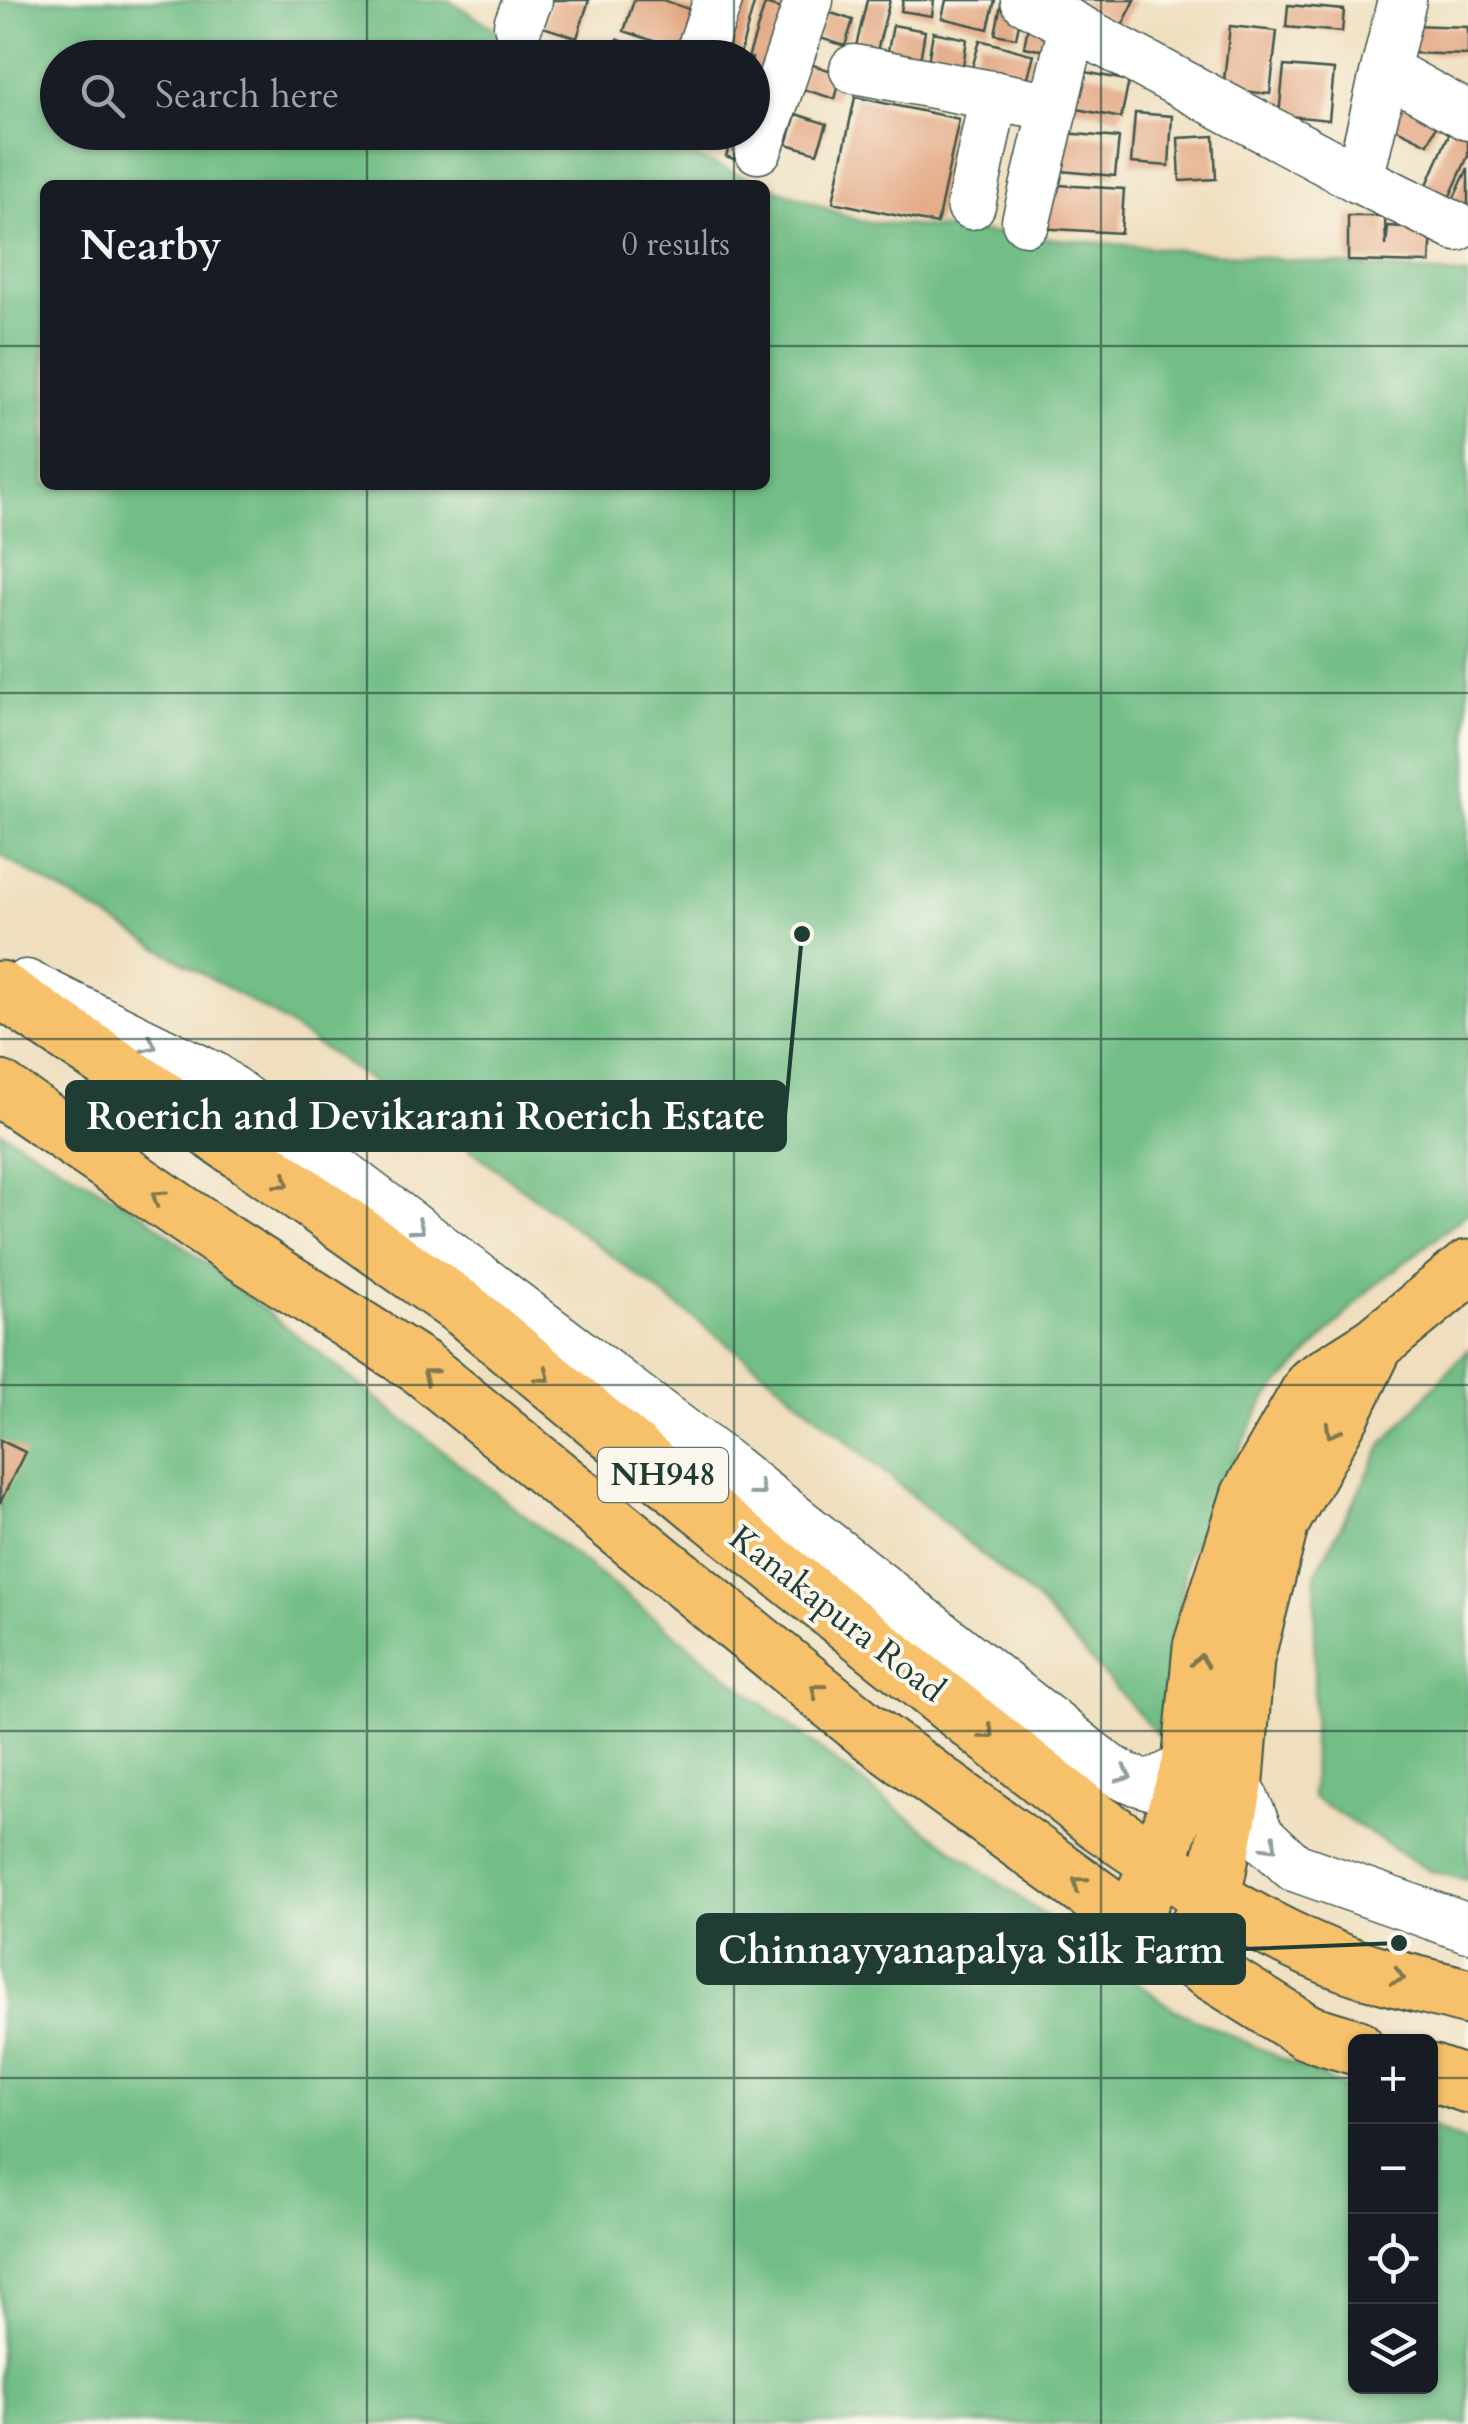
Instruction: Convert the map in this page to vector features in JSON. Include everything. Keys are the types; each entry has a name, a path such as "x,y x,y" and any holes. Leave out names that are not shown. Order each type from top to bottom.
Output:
{"main road":[{"name":"Kanakapura Road","path":"0,989 242,1152 465,1310 700,1506 1158,1864 1328,1956 1468,1997"},
{"name":"Kanakapura Road","path":"0,1089 217,1237 420,1367 865,1728 1131,1922 1307,2032 1348,2045"},
{"path":"1182,1953 1213,1897 1213,1772 1201,1647 1248,1496 1314,1384 1376,1344 1468,1268"},
{"path":"1131,1922 1158,1864 1213,1772"},
{"path":"1438,2075 1468,2084"}],"street":[{"path":"704,40 718,0"},
{"path":"770,114 808,0"},
{"path":"1026,0 1358,179 1457,227"},
{"path":"1358,179 1402,0"},
{"path":"1026,221 1073,26"},
{"path":"854,69 1054,106"},
{"path":"1385,70 1468,116"},
{"path":"971,205 994,95"},
{"path":"0,971 214,1076 717,1457 1106,1766 1150,1785 1213,1772 1260,1836 1294,1868 1468,1928"}],"green space":[{"path":"0,0 448,0 513,40 40,40 40,150 684,150 754,180 40,180 40,490 770,490 770,186 859,221 1468,276 1468,1213 1368,1291 1264,1401 1187,1556 1158,1735 1036,1600 769,1375 457,1139 272,1014 0,855"},
{"path":"0,1131 143,1214 882,1798 1175,2010 1348,2089 1348,2394 1438,2394 1438,2129 1468,2143 1468,2424 0,2424"},
{"path":"1468,1349 1468,1880 1430,1871 1312,1797 1316,1573 1384,1443"}],"building":[{"path":"551,0 589,0 577,38 543,27"},
{"path":"634,0 663,0 700,13 690,40 651,40 624,31"},
{"path":"726,0 755,0 744,40 716,40"},
{"path":"867,0 890,0 875,59 854,55"},
{"path":"903,0 934,0 932,16 901,11"},
{"path":"946,0 995,0 988,29 942,18"},
{"path":"1074,0 1135,0 1122,26"},
{"path":"765,4 791,12 770,59 770,40 754,40"},
{"path":"1001,5 1022,9 1016,38 995,34"},
{"path":"1288,5 1344,10 1342,32 1286,27"},
{"path":"825,11 853,20 845,46 817,37"},
{"path":"893,25 925,31 918,72 885,66"},
{"path":"1410,25 1468,27 1468,55 1408,53"},
{"path":"1028,26 1057,31 1053,52 1024,47"},
{"path":"1230,26 1277,31 1270,94 1223,89"},
{"path":"933,32 967,39 961,80 926,74"},
{"path":"980,40 1034,55 1023,94 969,79"},
{"path":"806,63 842,74 835,99 799,88"},
{"path":"1284,66 1334,70 1329,120 1279,115"},
{"path":"1071,69 1129,81 1121,118 1063,106"},
{"path":"1407,91 1444,109 1428,144 1391,126"},
{"path":"855,97 959,119 937,224 833,202"},
{"path":"1135,113 1172,116 1169,166 1131,163"},
{"path":"796,114 827,124 817,153 787,144"},
{"path":"1456,118 1468,124 1468,156 1446,205 1423,194"},
{"path":"1054,132 1119,138 1115,176 1050,170"},
{"path":"1214,136 1216,179 1180,181 1178,138"},
{"path":"728,150 749,150 746,164 726,156"},
{"path":"1468,168 1468,209 1452,202"},
{"path":"1041,184 1124,189 1121,233 1038,228"},
{"path":"1348,216 1385,216 1386,246 1388,226 1432,229 1430,263 1348,261"},
{"path":"0,1440 25,1452 0,1503"}],"place":[{"name":"Roerich and Devikarani Roerich Estate","path":"802,934"},
{"name":"Chinnayyanapalya Silk Farm","path":"1399,1943"}]}
